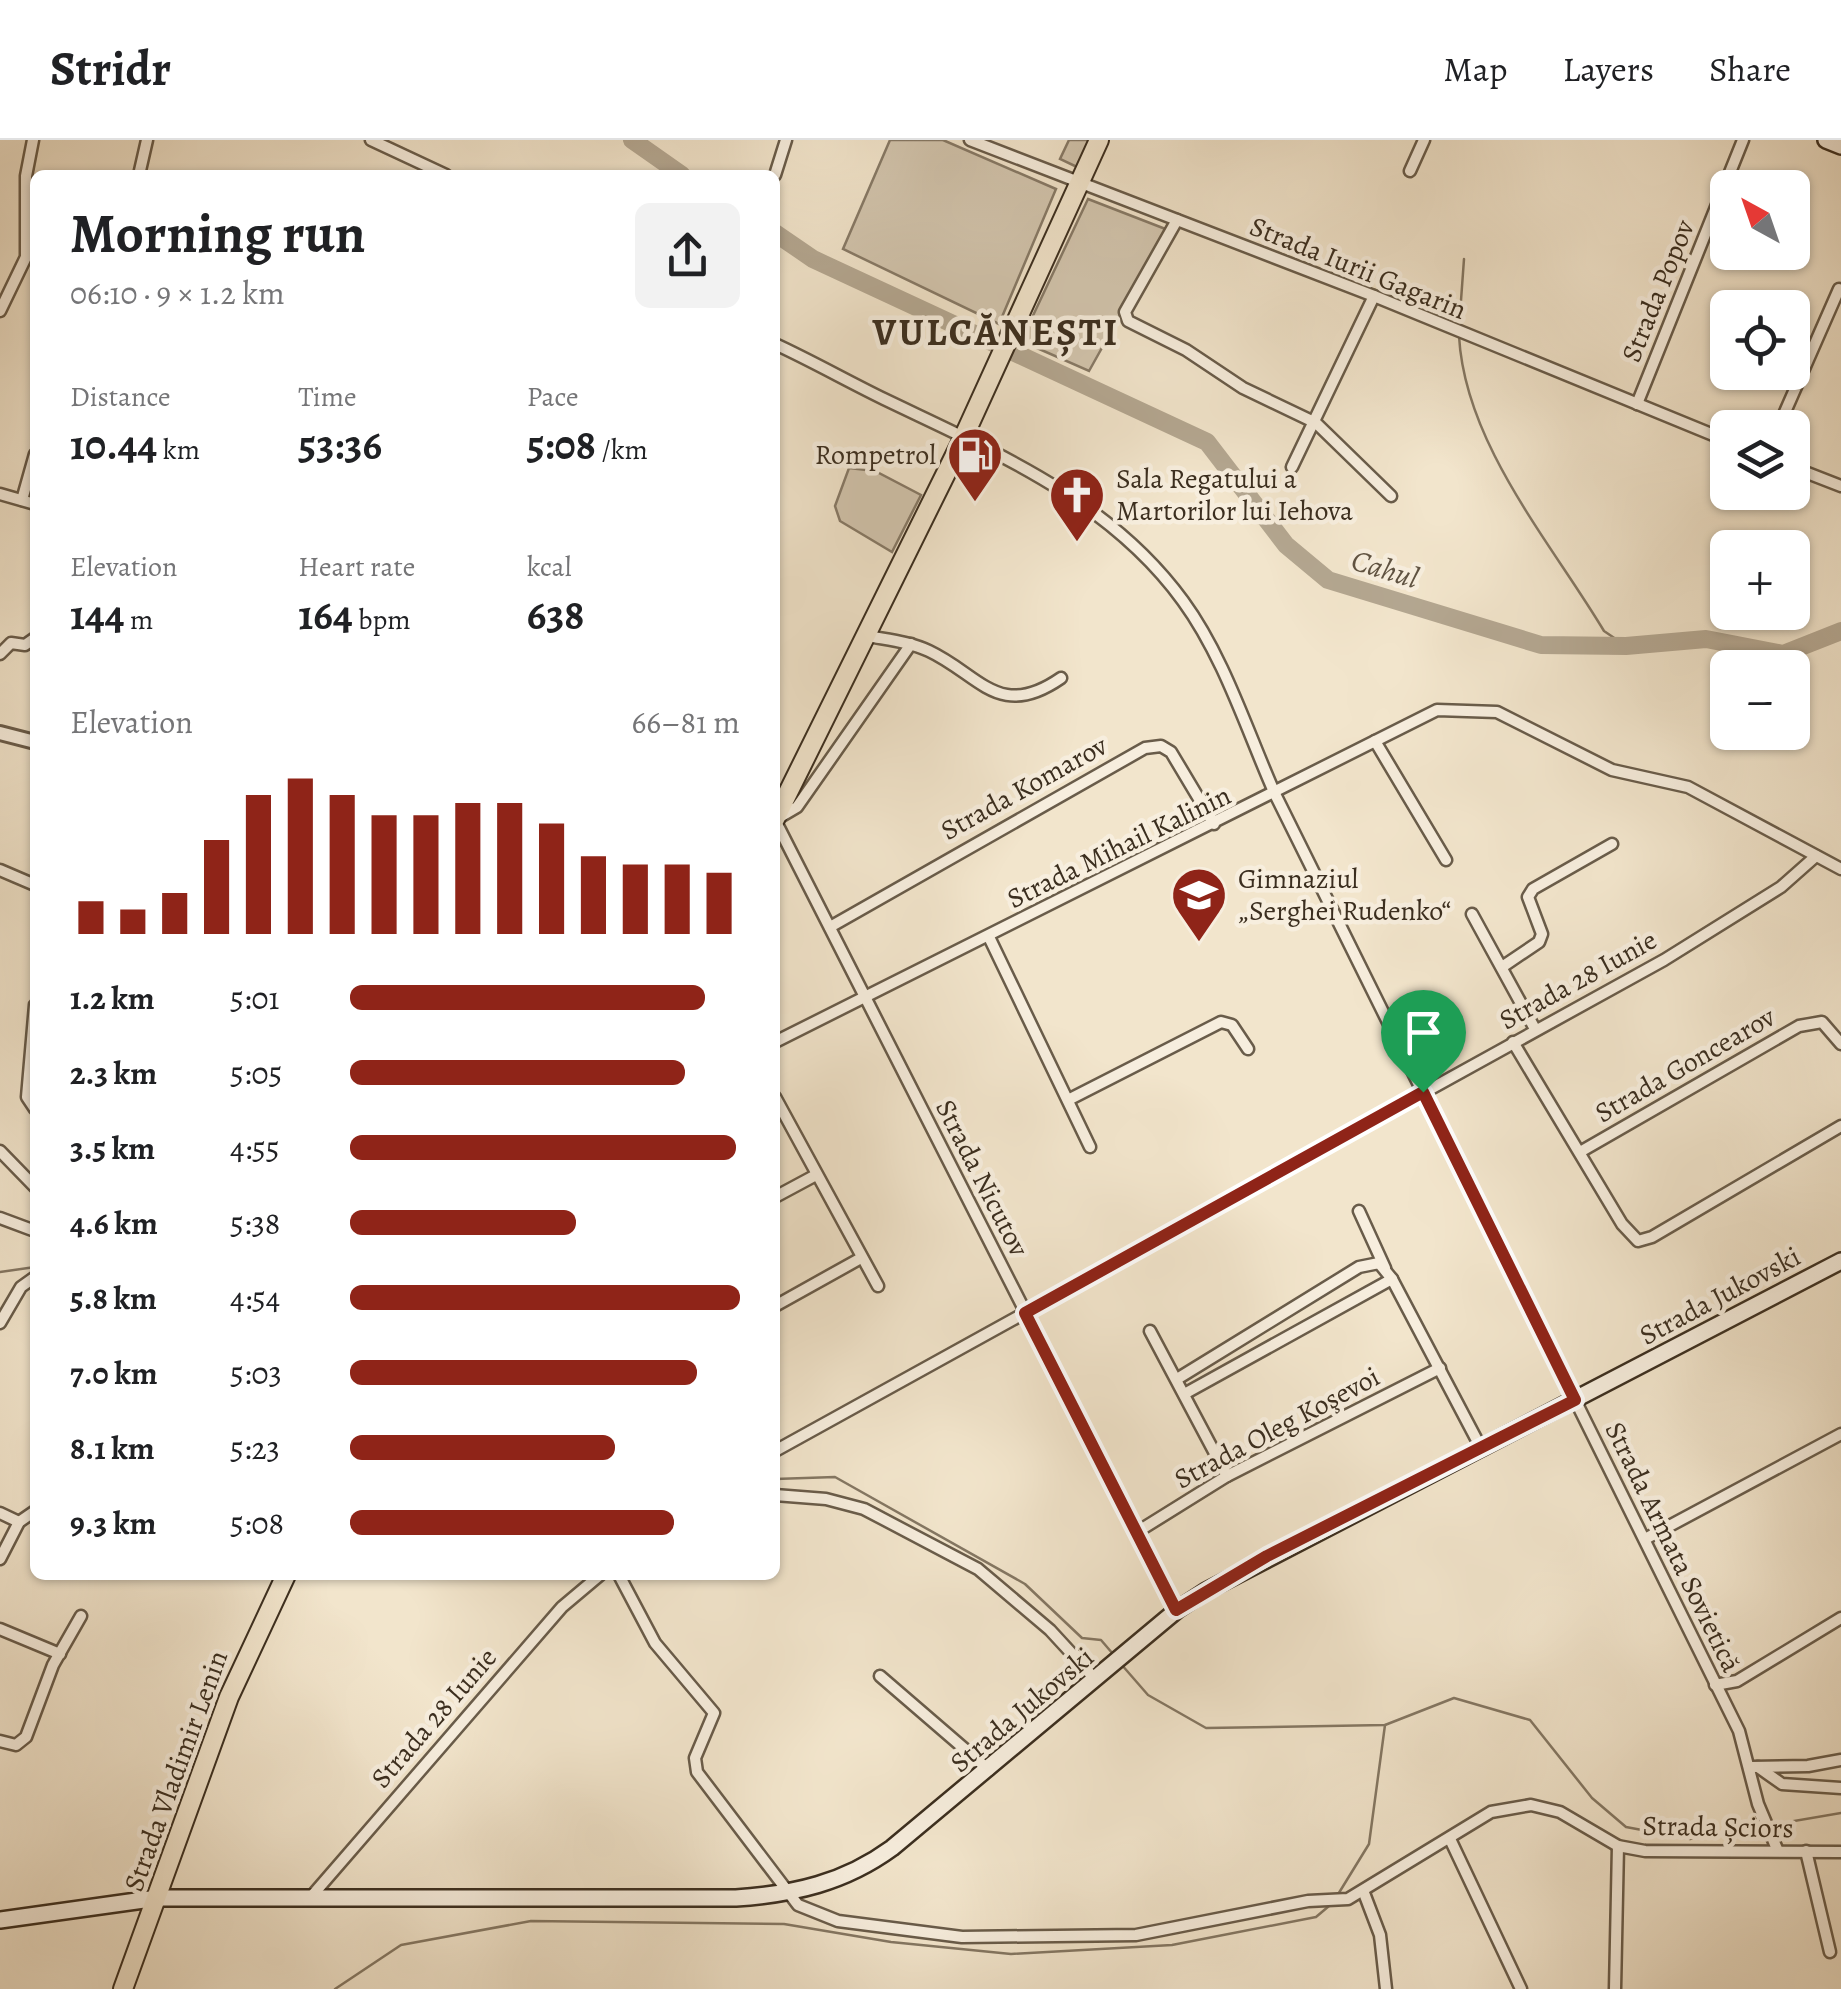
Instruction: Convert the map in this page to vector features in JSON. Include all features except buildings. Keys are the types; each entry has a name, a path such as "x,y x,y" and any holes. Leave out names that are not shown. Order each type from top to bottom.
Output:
{"main road":[{"path":"780,809 965,435 1099,140"},
{"path":"1826,140 1841,146"},
{"name":"Strada Jukovski","path":"0,1920 158,1898 788,1894 848,1875 877,1860 990,1770 1176,1610 1267,1556 1841,1261"},
{"name":"Strada Vladimir Lenin","path":"123,1989 229,1698 284,1580"}],"street":[{"path":"0,312 26,257 26,176 32,140"},
{"path":"141,170 147,140"},
{"path":"370,140 435,170"},
{"path":"777,170 786,140"},
{"name":"Strada Iurii Gagarin","path":"970,140 1374,296 1710,434"},
{"path":"1410,171 1424,140"},
{"name":"Strada Popov","path":"1637,404 1743,140"},
{"path":"1176,220 1125,312 1128,321 1186,350 1243,388 1316,424 1391,496"},
{"path":"1786,410 1839,289"},
{"path":"1292,467 1316,424 1374,296"},
{"name":"Strada Armata Sovietică","path":"780,346 965,435 1072,496 1174,589 1215,657 1275,794 1755,1767 1764,1818 1777,1849"},
{"path":"22,500 30,472"},
{"path":"1810,474 1841,486"},
{"path":"0,494 30,502"},
{"path":"868,636 910,644 941,658 991,693 1034,693 1060,678"},
{"path":"0,654 4,646 30,641"},
{"path":"780,816 797,807 910,644"},
{"name":"Strada Mihail Kalinin","path":"780,1039 1437,710 1486,710 1514,719 1612,770 1702,793 1816,856"},
{"path":"0,733 30,741"},
{"path":"1375,741 1446,860"},
{"name":"Strada Komarov","path":"830,927 1145,748 1160,746 1171,752 1214,824"},
{"name":"Strada Nicutov","path":"780,829 1176,1610"},
{"path":"1502,967 1539,942 1542,934 1528,897 1533,889 1612,844"},
{"path":"1816,856 1841,869"},
{"name":"Strada 28 Iunie","path":"780,1448 1664,960 1781,887 1816,856"},
{"path":"0,870 30,883"},
{"path":"1472,914 1535,1029"},
{"path":"988,936 1090,1147"},
{"path":"1068,1100 1221,1022 1232,1025 1248,1049"},
{"name":"Strada Goncearov","path":"1580,1152 1799,1026 1822,1022 1841,1044"},
{"path":"1512,1042 1622,1224 1638,1240 1652,1237 1841,1126"},
{"path":"30,1062 30,1101"},
{"path":"780,1107 878,1286"},
{"path":"0,1151 30,1182"},
{"path":"780,1194 816,1175"},
{"path":"1359,1210 1481,1448"},
{"path":"0,1218 30,1229"},
{"path":"780,1303 862,1258"},
{"path":"1178,1378 1370,1262 1389,1274"},
{"path":"1186,1392 1389,1274"},
{"path":"0,1323 21,1287 30,1281"},
{"path":"1150,1330 1227,1476"},
{"name":"Strada Oleg Koşevoi","path":"1137,1532 1227,1476 1440,1368"},
{"path":"1645,1539 1841,1434"},
{"path":"780,1494 864,1508 978,1568 1050,1630 1096,1680"},
{"path":"0,1513 20,1522"},
{"path":"0,1559 20,1522 30,1515"},
{"name":"Strada 28 Iunie","path":"310,1899 562,1606 594,1580"},
{"path":"622,1580 655,1643 714,1713 696,1758 696,1772 798,1906 838,1921 962,1937 1136,1935 1364,1894 1491,1812 1531,1805 1560,1812 1618,1846"},
{"path":"0,1741 20,1744 60,1654 82,1616"},
{"path":"1715,1685 1750,1674 1841,1618"},
{"path":"0,1630 60,1654"},
{"path":"880,1676 990,1770"},
{"path":"1755,1767 1841,1760"},
{"path":"1755,1767 1782,1784 1841,1788"},
{"path":"1450,1839 1521,1989"},
{"name":"Strada Șciors","path":"1615,1989 1618,1846 1673,1852 1841,1852"},
{"path":"1806,1850 1830,1952"},
{"path":"1364,1894 1380,1935 1386,1989"}],"shaded area":[{"path":"890,140 943,140 1056,189 999,324 843,249"},
{"path":"1069,140 1089,140 1077,167 1060,159"},
{"path":"1088,199 1168,230 1089,371 1021,341"},
{"path":"849,468 875,471 921,495 892,552 840,521 835,506"}],"waterway":[{"name":"Cahul","path":"632,140 675,170"},
{"name":"Cahul","path":"780,236 813,259 1207,442 1286,545 1328,580 1541,645 1626,646 1706,639 1783,654 1841,631"},
{"path":"1459,328 1464,259"},
{"path":"1459,336 1465,376 1493,453 1604,631 1626,646"},
{"path":"0,1272 30,1268"},
{"path":"780,1479 835,1477 1025,1584 1082,1638 1101,1640 1113,1654"},
{"path":"1121,1664 1148,1695 1206,1728 1385,1725 1454,1698 1530,1720 1592,1798 1626,1827 1690,1839 1762,1826"},
{"path":"1337,1896 1369,1844 1385,1725"},
{"path":"1770,1825 1841,1813"},
{"path":"335,1989 401,1945 531,1921 784,1924 891,1942 1011,1954 1172,1945 1316,1917 1329,1906"}],"place":[{"name":"Rompetrol","path":"975,504"},
{"name":"Sala Regatului a Martorilor lui Iehova","path":"1077,544"},
{"name":"Gimnaziul „Serghei Rudenko“","path":"1199,944"}],"district":[{"name":"VULCĂNEȘTI","path":"996,332"}],"route":[{"path":"1423,1092 1575,1400 1267,1556 1176,1610 1025,1313 1423,1092"}]}
